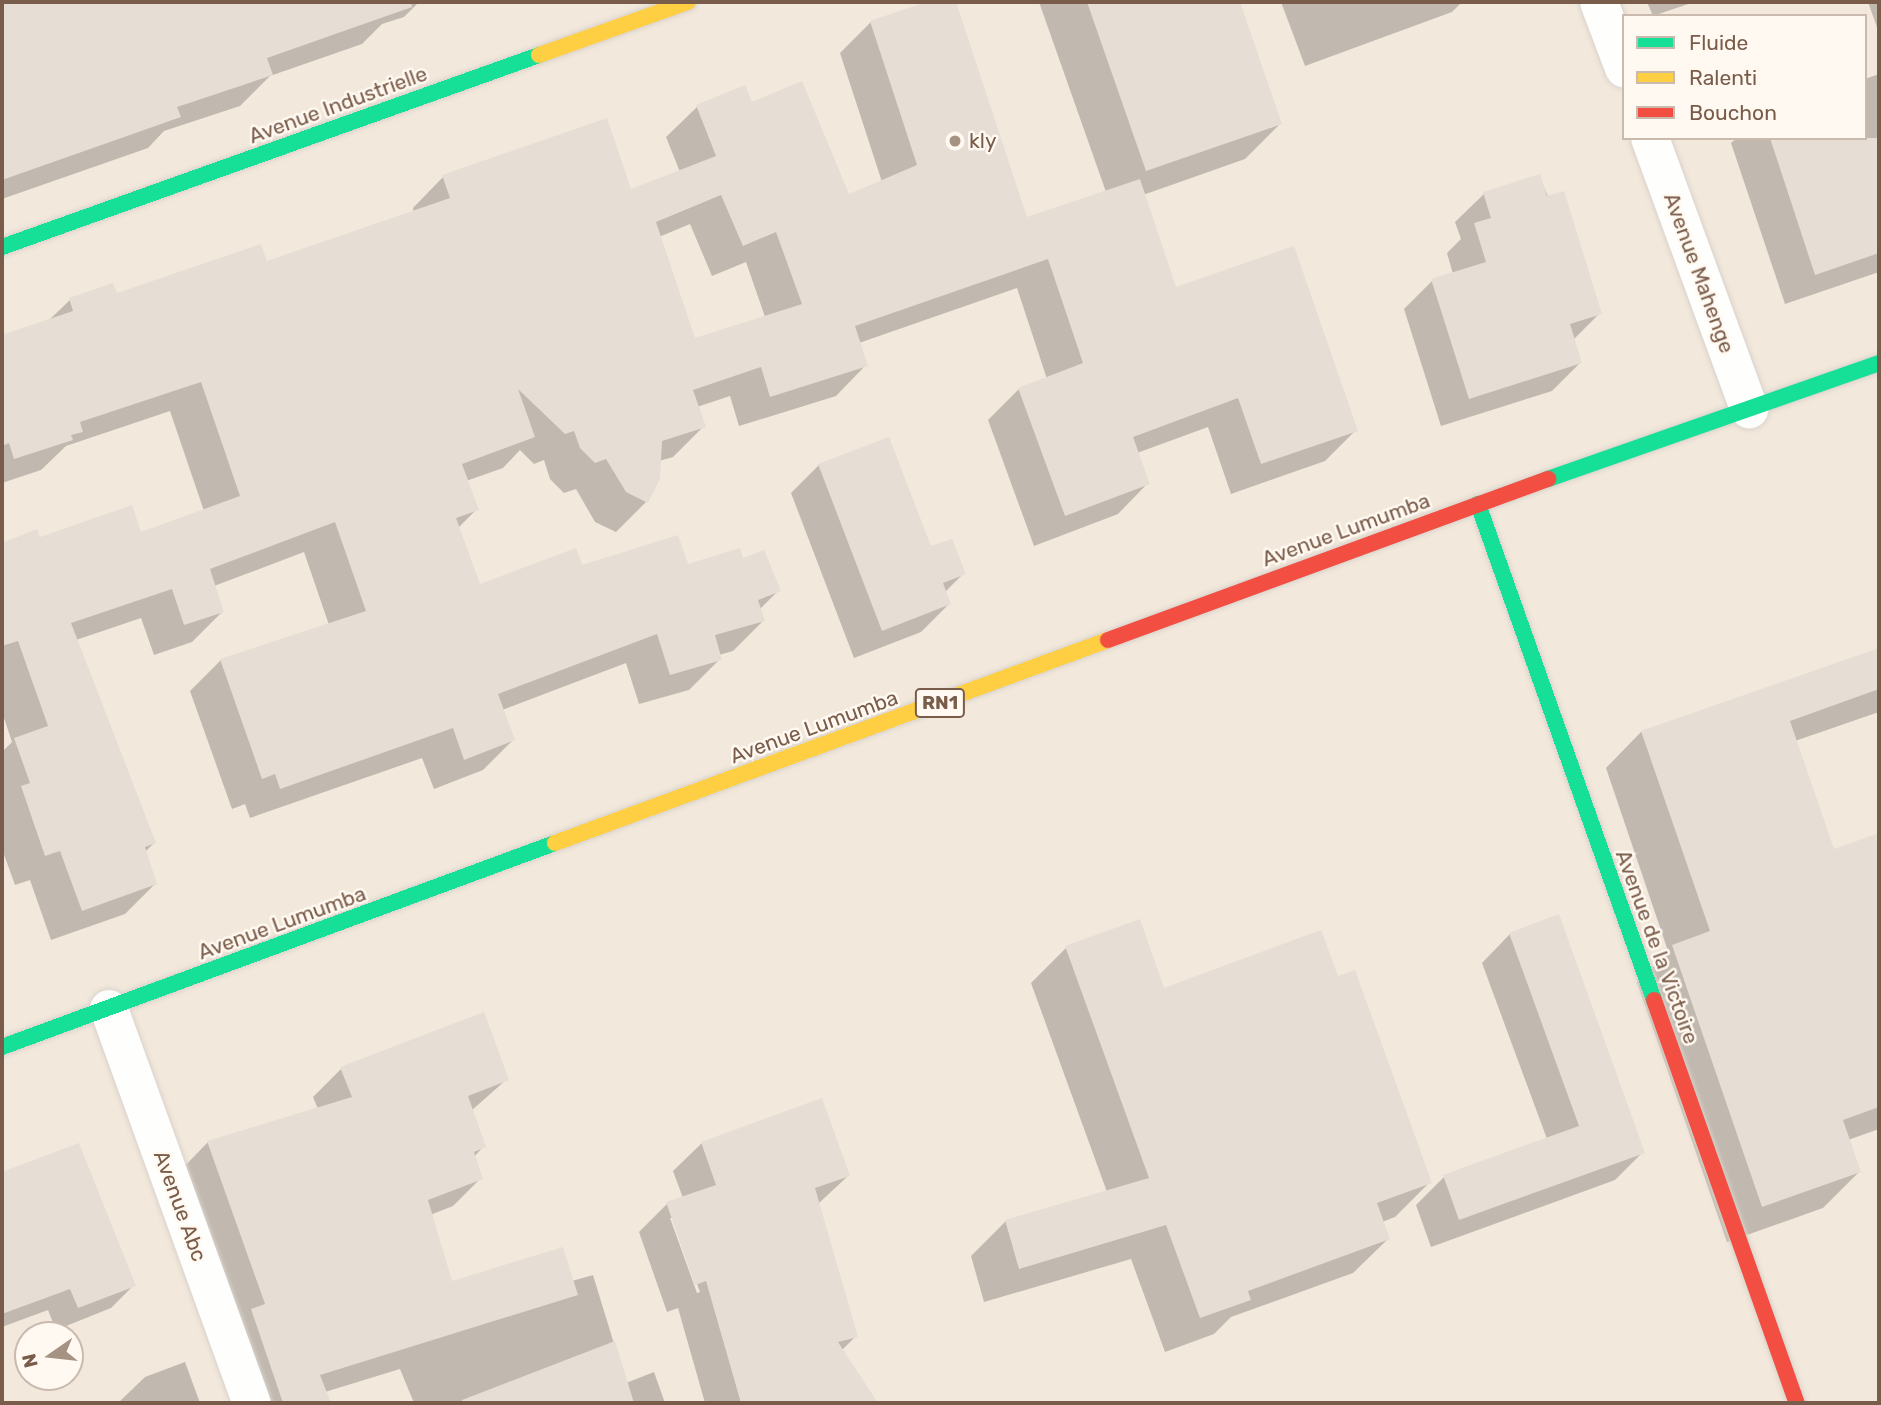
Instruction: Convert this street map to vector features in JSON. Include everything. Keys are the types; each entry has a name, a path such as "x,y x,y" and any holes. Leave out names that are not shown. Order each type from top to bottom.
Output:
{"main road":[{"name":"Avenue Industrielle","path":"2,247 688,2"},
{"name":"Avenue Lumumba","path":"2,1047 1478,504 1879,363"},
{"name":"Avenue de la Victoire","path":"1478,504 1797,1403"}],"street":[{"path":"1600,2 1622,62"},
{"name":"Avenue Mahenge","path":"1651,140 1749,409"},
{"name":"Avenue Abc","path":"109,1009 252,1403"}],"shaded area":[{"path":"2,2 1879,2 1879,1403 2,1403"}],"building":[{"path":"2,2 411,2 412,7 267,58 273,75 177,107 181,117 2,180"},
{"path":"927,2 956,2 1027,217 1140,179 1176,287 1294,246 1358,431 1261,464 1238,398 1133,437 1150,484 1065,516 1018,388 1083,363 1048,259 855,326 868,366 770,397 761,367 693,390 706,427 662,441 660,479 648,503 626,492 606,459 595,463 580,448 574,431 565,434 518,389 535,437 462,464 479,510 456,518 480,584 576,548 582,565 678,535 688,564 740,548 743,558 764,550 781,591 758,600 765,621 715,635 722,660 670,675 657,634 498,694 515,740 464,760 453,728 280,789 275,774 262,779 220,659 366,611 335,522 210,569 224,612 184,625 172,589 71,623 156,843 145,847 157,884 82,911 60,851 45,856 21,786 30,783 14,738 48,726 18,641 2,646 2,543 37,529 40,537 132,505 141,532 240,496 201,382 80,422 83,432 71,435 73,440 14,459 9,443 2,446 2,335 73,311 69,298 113,283 117,293 261,244 267,261 450,198 442,175 607,118 631,189 716,156 696,105 745,85 752,102 802,81 849,194 917,165 870,21","holes":["721,195 743,246 776,232 802,304 695,338 656,222"]},
{"path":"1087,2 1240,2 1282,124 1146,171"},
{"path":"1879,138 1879,253 1815,275 1771,140"},
{"path":"1540,174 1547,196 1564,191 1602,314 1570,324 1582,363 1469,399 1431,279 1486,262 1474,223 1491,218 1483,192"},
{"path":"889,437 931,546 952,539 966,574 943,583 951,604 882,631 818,464"},
{"path":"1879,648 1879,689 1790,721 1834,849 1879,833 1879,1107 1843,1120 1861,1172 1762,1207 1672,945 1710,931 1641,731"},
{"path":"1559,914 1645,1153 1459,1220 1443,1175 1579,1126 1509,933"},
{"path":"1140,919 1164,988 1321,930 1338,976 1355,970 1432,1183 1377,1203 1390,1239 1248,1291 1251,1300 1200,1318 1166,1225 1019,1269 1005,1220 1149,1178 1065,946"},
{"path":"484,1012 509,1080 468,1096 486,1147 474,1152 483,1179 428,1200 452,1281 563,1247 578,1295 320,1375 331,1403 283,1403 251,1309 265,1304 207,1141 352,1097 340,1067"},
{"path":"822,1098 850,1176 815,1188 858,1337 838,1342 878,1403 741,1403 706,1281 695,1285 666,1202 716,1185 701,1142"},
{"path":"79,1143 136,1286 78,1308 70,1289 2,1314 2,1172"},
{"path":"615,1341 634,1403 462,1403 462,1400"}],"traffic: fast":[{"path":"2,247 539,55"},
{"path":"1548,479 1879,363"},
{"path":"1478,504 1654,1000"},
{"path":"2,1047 555,843"}],"traffic: slow":[{"path":"539,55 688,2"},
{"path":"555,843 1108,640"}],"traffic: jam":[{"path":"1108,640 1548,479"},
{"path":"1654,1000 1797,1403"}],"place":[{"name":"kly","path":"955,141"}]}
